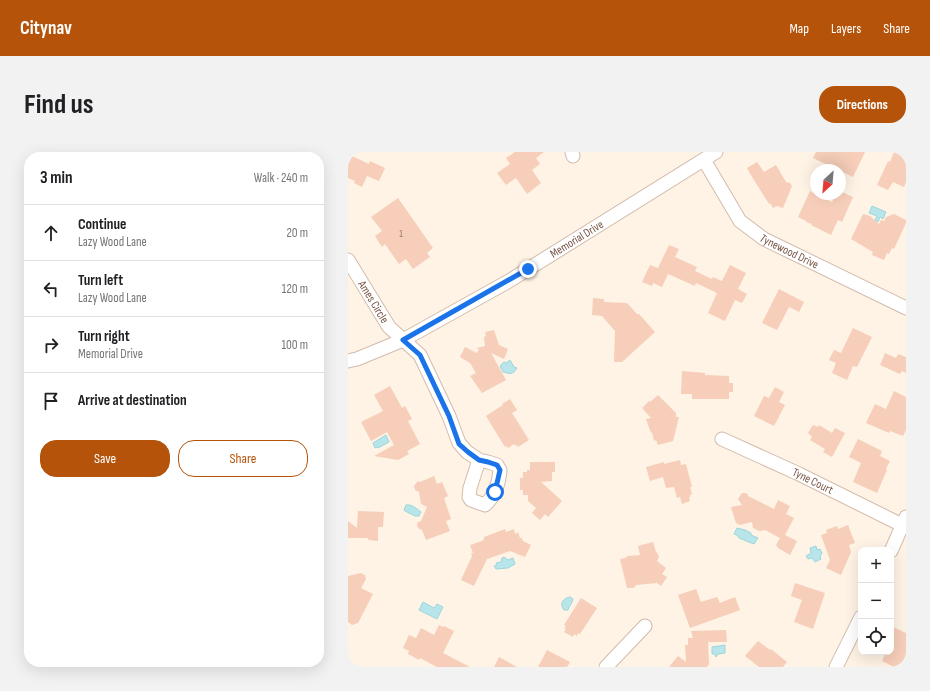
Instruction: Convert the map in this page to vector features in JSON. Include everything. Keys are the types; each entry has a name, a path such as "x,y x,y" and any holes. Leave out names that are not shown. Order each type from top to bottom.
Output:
{"street":[{"name":"Memorial Drive","path":"348,361 357,359 403,340 509,280 716,152"},
{"name":"Tynewood Drive","path":"704,160 740,221 764,240 906,308"},
{"name":"Ames Circle","path":"348,260 389,326 420,355 449,416 459,444 479,460"},
{"name":"Tyne Court","path":"722,439 904,521"},
{"path":"893,547 904,521"},
{"path":"836,667 860,619"},
{"path":"606,667 645,626"}],"water":[{"path":"872,206 886,212 883,219 880,217 878,222 875,220 877,216 869,213"},
{"path":"510,360 514,367 517,368 511,373 503,372 500,366 504,362 506,363"},
{"path":"386,435 389,442 375,448 373,443"},
{"path":"406,505 412,506 421,512 419,516 415,516 405,511"},
{"path":"737,528 745,530 758,538 754,544 739,538 734,534"},
{"path":"816,546 817,550 820,549 822,553 820,556 821,559 815,562 812,558 808,559 806,556 811,553 810,548"},
{"path":"504,557 508,560 513,558 515,564 508,568 496,569 494,566 497,565 496,563 501,562 502,558"},
{"path":"570,597 573,599 568,610 564,610 562,602"},
{"path":"423,602 434,608 437,604 443,607 437,619 419,610"},
{"path":"725,645 725,653 718,654 716,657 715,654 712,654 712,647"}],"building":[{"path":"515,152 544,152 536,158 540,164 532,170 541,183 527,194 516,178 506,185 497,173 510,164 506,158"},
{"path":"816,152 865,152 853,177 846,174 846,164 826,164 813,158"},
{"path":"894,152 898,152 906,156 906,182 904,187 893,182 888,190 877,185 888,161 890,162"},
{"path":"352,156 369,164 370,161 385,168 379,181 367,176 362,187 354,183 355,181 348,178 348,165"},
{"path":"757,162 764,172 776,165 786,182 790,183 792,186 783,208 777,206 773,208 770,203 769,204 749,172 747,168"},
{"path":"810,191 810,200 828,200 832,202 833,200 846,200 846,194 853,197 842,222 838,220 831,235 798,217"},
{"path":"398,198 433,248 427,253 430,257 413,269 406,259 399,264 385,244 382,247 375,236 382,231 371,217"},
{"path":"863,214 870,216 879,224 881,220 884,221 886,217 894,214 906,220 894,249 892,248 889,254 887,253 884,260 872,255 873,252 851,239"},
{"path":"669,245 679,249 675,257 697,267 695,271 712,279 713,277 722,281 730,265 746,273 738,289 747,294 742,303 735,300 725,321 708,313 717,293 696,283 695,286 668,274 662,287 653,283 652,286 642,282 650,265 658,268"},
{"path":"779,289 804,302 799,312 789,307 777,330 762,323"},
{"path":"593,298 604,299 604,302 627,303 655,332 622,362 614,362 615,331 602,316 592,315"},
{"path":"853,328 872,337 857,367 853,366 847,380 832,373 836,363 829,360 834,350 841,353"},
{"path":"494,330 499,345 508,349 504,359 491,353 506,380 482,393 470,376 476,373 470,363 460,357 465,347 477,353 479,349 476,348 485,346 485,332"},
{"path":"885,353 896,358 898,354 906,357 906,373 902,371 900,374 880,365"},
{"path":"682,371 705,373 705,375 729,376 729,383 733,383 733,392 729,392 729,399 692,399 692,394 681,394"},
{"path":"390,386 402,408 405,406 412,419 408,421 420,444 407,451 409,454 398,460 374,456 394,445 387,432 371,441 361,422 383,411 374,395"},
{"path":"775,387 784,392 779,402 785,405 774,426 754,416 764,396 769,398"},
{"path":"894,391 906,397 906,430 903,436 890,431 889,433 866,423 875,404 886,409"},
{"path":"658,395 676,413 676,417 679,417 673,441 658,445 656,440 654,441 646,419 651,418 642,408"},
{"path":"510,399 517,410 512,413 529,440 518,447 514,444 508,448 506,446 505,447 486,416"},
{"path":"813,425 818,427 819,425 832,433 835,428 845,433 832,457 823,452 825,449 810,440 812,437 808,433"},
{"path":"858,439 882,451 880,456 890,461 877,493 853,482 861,463 849,457"},
{"path":"680,460 681,465 686,464 692,487 690,487 692,494 689,497 690,501 682,504 680,497 677,498 674,487 666,488 663,477 650,481 646,467 664,462 664,464"},
{"path":"530,462 555,462 555,472 552,472 552,481 541,482 562,501 548,517 545,514 540,520 532,513 536,508 528,501 528,495 523,495 523,490 520,490 520,478 523,478 523,472 530,470"},
{"path":"434,476 437,484 442,482 448,496 444,498 451,519 446,521 450,531 426,540 422,530 418,528 417,525 418,522 421,521 427,507 421,504 419,492 415,490 414,486 418,481 420,482"},
{"path":"742,493 748,494 748,496 774,509 778,500 790,506 786,514 794,518 785,535 797,541 790,555 778,548 776,545 780,538 765,530 759,531 753,528 752,522 740,525 736,523 731,507 742,505 738,499"},
{"path":"358,511 384,512 383,527 378,527 378,541 369,540 367,538 348,538 348,521 357,528"},
{"path":"848,525 855,543 849,545 851,552 841,575 826,568 830,560 821,535 827,533 826,530 837,526 838,529"},
{"path":"505,529 506,532 514,529 515,534 518,532 523,541 531,545 525,557 510,551 487,559 474,586 461,580 472,556 471,553 473,553 470,545 482,541 484,537"},
{"path":"653,542 659,557 657,561 666,568 662,574 667,577 661,586 657,583 636,585 634,588 627,588 620,559 628,556 640,555 638,546"},
{"path":"361,573 365,575 366,579 361,588 373,594 358,623 352,625 348,622 348,576"},
{"path":"795,583 825,593 813,629 794,622 802,600 791,596"},
{"path":"696,589 701,602 717,597 720,603 735,597 740,610 690,628 678,595"},
{"path":"581,598 597,608 580,634 578,633 577,636 574,634 573,637 564,632 566,629 564,628 566,626 564,625"},
{"path":"439,625 454,631 443,653 470,667 437,667 420,658 419,660 408,654 409,651 403,648 409,635 416,638 421,628 434,635"},
{"path":"894,627 906,633 906,667 894,667 882,661 885,655 894,655"},
{"path":"726,630 727,642 708,642 709,664 707,667 669,667 678,656 686,662 685,645 688,645 688,638 693,638 691,631"},
{"path":"758,641 787,662 783,667 759,667 745,656"},
{"path":"547,650 570,662 567,667 538,667"},
{"path":"499,657 517,667 494,667"}],"route":[{"path":"495,492 500,476 500,470 497,465 479,460 459,444 449,416 420,355 403,340 528,269"}]}
